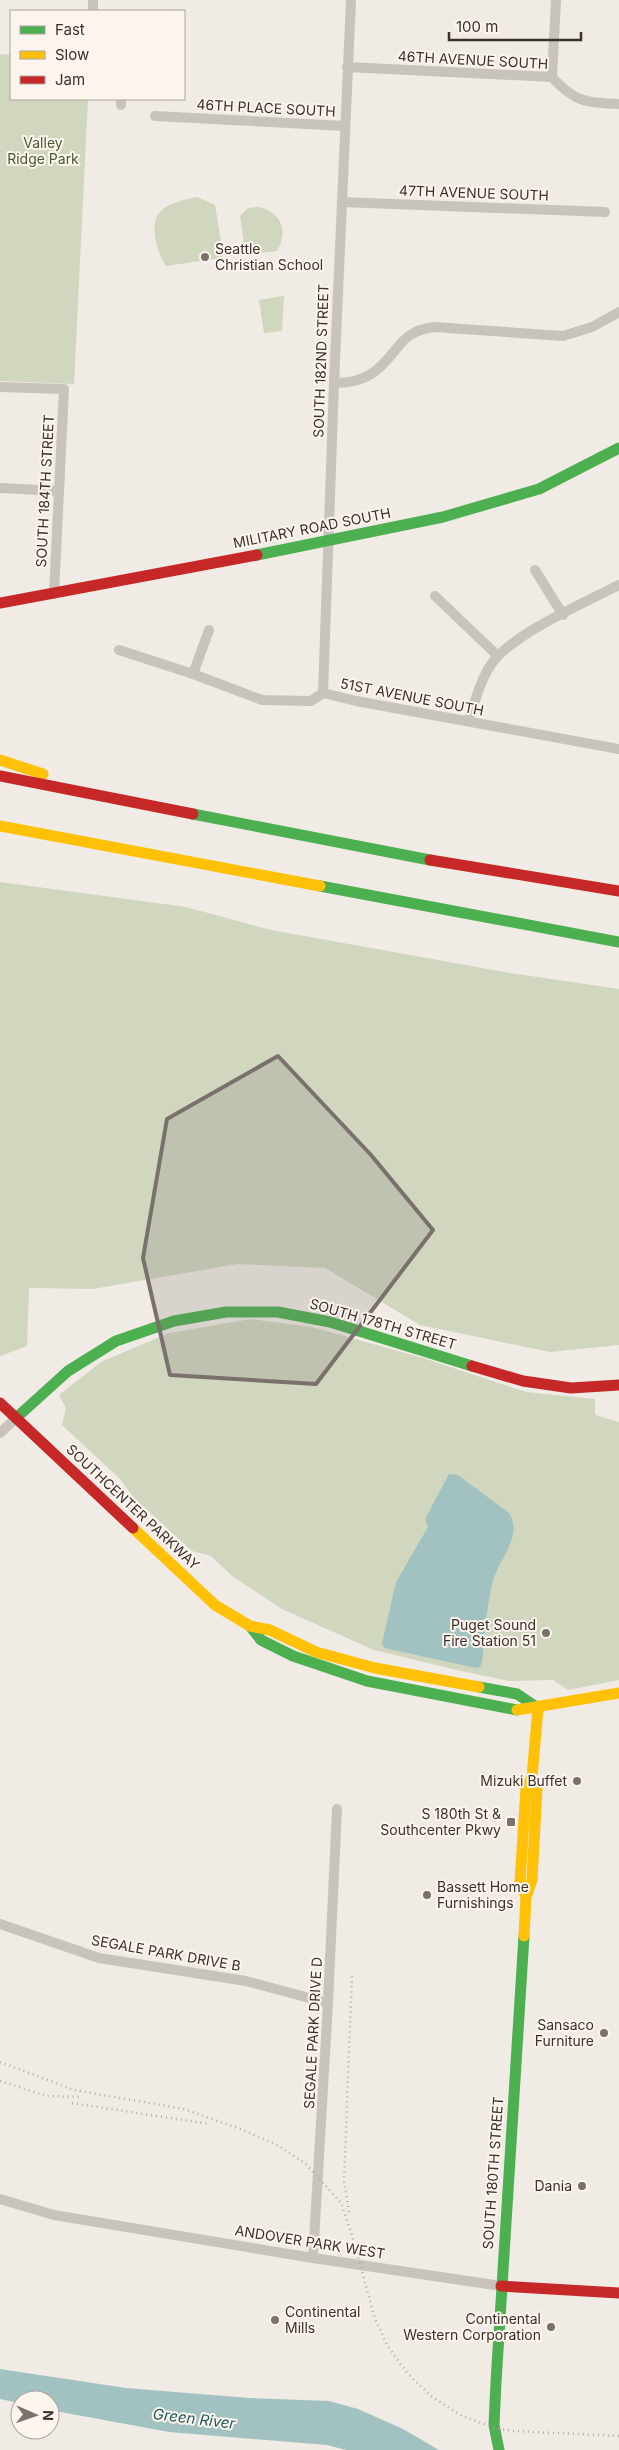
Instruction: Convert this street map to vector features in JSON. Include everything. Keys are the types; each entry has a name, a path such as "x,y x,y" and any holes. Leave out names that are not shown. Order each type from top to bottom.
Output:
{"main road":[{"name":"MILITARY ROAD SOUTH","path":"0,603 328,542 443,517 539,490 619,448"},
{"path":"0,760 130,800"},
{"path":"0,776 413,857 619,891"},
{"path":"0,826 619,942"},
{"name":"SOUTH 178TH STREET","path":"16,1418 68,1371 116,1341 174,1321 226,1312 278,1312 330,1322 523,1381 571,1388 619,1385"},
{"name":"SOUTHCENTER PARKWAY","path":"0,1403 215,1605 250,1626 270,1630 316,1652 375,1668 517,1694 538,1708"},
{"name":"SOUTHCENTER PARKWAY","path":"250,1626 261,1640 293,1656 367,1681 514,1711 619,1693"},
{"name":"SOUTH 180TH STREET","path":"499,2450 494,2425 526,1898 520,1882 520,1872 526,1788 532,1777 538,1708"},
{"name":"ANDOVER PARK WEST","path":"501,2286 619,2293"}],"street":[{"name":"SOUTH 182ND STREET","path":"323,694 334,383 351,0"},
{"path":"552,77 556,0"},
{"name":"46TH AVENUE SOUTH","path":"347,67 552,77 572,96 583,101 619,104"},
{"name":"46TH PLACE SOUTH","path":"156,116 345,126"},
{"name":"47TH AVENUE SOUTH","path":"342,202 605,212"},
{"path":"334,383 351,383 375,372 405,337 422,328 434,327 563,336 592,327 619,312"},
{"name":"SOUTH 184TH STREET","path":"0,387 64,389 54,594"},
{"path":"0,488 59,491"},
{"path":"535,570 563,615"},
{"path":"468,721 482,682 498,656 524,637 619,584"},
{"path":"435,596 498,656"},
{"path":"193,674 209,630"},
{"name":"51ST AVENUE SOUTH","path":"119,650 193,674 262,700 311,701 323,694 619,749"},
{"path":"0,1433 16,1418"},
{"name":"SEGALE PARK DRIVE D","path":"313,2258 337,1809"},
{"name":"SEGALE PARK DRIVE B","path":"0,1924 99,1958 246,1981 328,2002"},
{"name":"ANDOVER PARK WEST","path":"0,2198 54,2215 313,2258 501,2286"}],"highlighted area":[{"path":"278,1056 371,1155 433,1230 316,1384 170,1375 143,1258 167,1119"}],"green space":[{"name":"Valley Ridge Park","path":"0,54 10,55 10,100 88,100 74,384 0,381"},
{"path":"197,197 215,205 223,254 221,258 166,266 157,247 156,218 168,206"},
{"path":"259,207 273,213 281,223 281,244 277,251 248,254 245,252 240,216 248,208"},
{"path":"284,296 282,331 264,333 259,300"},
{"path":"0,882 186,907 271,930 510,973 619,989 619,1345 550,1352 420,1325 325,1268 237,1264 93,1289 29,1288 27,1346 0,1356"},
{"path":"251,1319 312,1327 423,1358 526,1392 595,1399 595,1415 619,1422 619,1680 568,1690 553,1680 509,1681 461,1671 374,1650 282,1609 232,1576 211,1556 192,1551 133,1497 120,1479 62,1425 66,1408 59,1395 101,1362 169,1333"}],"water":[{"path":"449,1474 458,1475 509,1513 513,1522 512,1539 493,1581 487,1611 482,1662 480,1667 476,1668 384,1648 382,1644 396,1582 428,1527 425,1519"},
{"name":"Green River","path":"0,2369 126,2388 249,2398 329,2401 358,2409 403,2429 439,2450 346,2450 327,2445 169,2432 60,2412 60,2390 10,2390 10,2401 0,2399"}],"railway":[{"path":"349,2212 344,2181 352,1974"},
{"path":"0,2062 74,2090 184,2109 243,2130 279,2146 306,2164 341,2203 352,2235 375,2319 387,2345 408,2374 431,2396 462,2416 495,2428 514,2431 619,2436"},
{"path":"0,2081 47,2096 82,2097"},
{"path":"72,2103 210,2124"}],"traffic: fast":[{"path":"257,555 443,517 539,489 619,448"},
{"path":"193,814 430,860"},
{"path":"320,886 619,942"},
{"path":"16,1418 68,1371 116,1341 174,1321 226,1312 278,1312 330,1322 472,1366"},
{"path":"250,1626 261,1640 293,1656 367,1681 517,1710"},
{"path":"479,1687 517,1694 538,1708"},
{"path":"499,2450 494,2425 496,2382 524,1936"}],"traffic: slow":[{"path":"0,760 43,774"},
{"path":"0,826 320,886"},
{"path":"133,1528 215,1605 250,1626 270,1630 316,1652 375,1668 479,1687"},
{"path":"517,1710 619,1693"},
{"path":"524,1936 526,1897 532,1880 537,1789 532,1777 538,1708"},
{"path":"526,1897 520,1882 526,1788 532,1777"}],"traffic: jam":[{"path":"0,603 257,555"},
{"path":"0,776 193,814"},
{"path":"430,860 619,891"},
{"path":"472,1366 523,1381 571,1388 619,1385"},
{"path":"0,1403 133,1528"},
{"path":"501,2286 619,2293"}],"place":[{"name":"Seattle Christian School","path":"205,257"},
{"name":"Puget Sound Fire Station 51","path":"546,1633"},
{"name":"Mizuki Buffet","path":"577,1781"},
{"name":"S 180th St & Southcenter Pkwy","path":"511,1822"},
{"name":"Bassett Home Furnishings","path":"427,1895"},
{"name":"Sansaco Furniture","path":"604,2033"},
{"name":"Dania","path":"582,2186"},
{"name":"Continental Mills","path":"275,2320"},
{"name":"Continental Western Corporation","path":"551,2327"}]}
